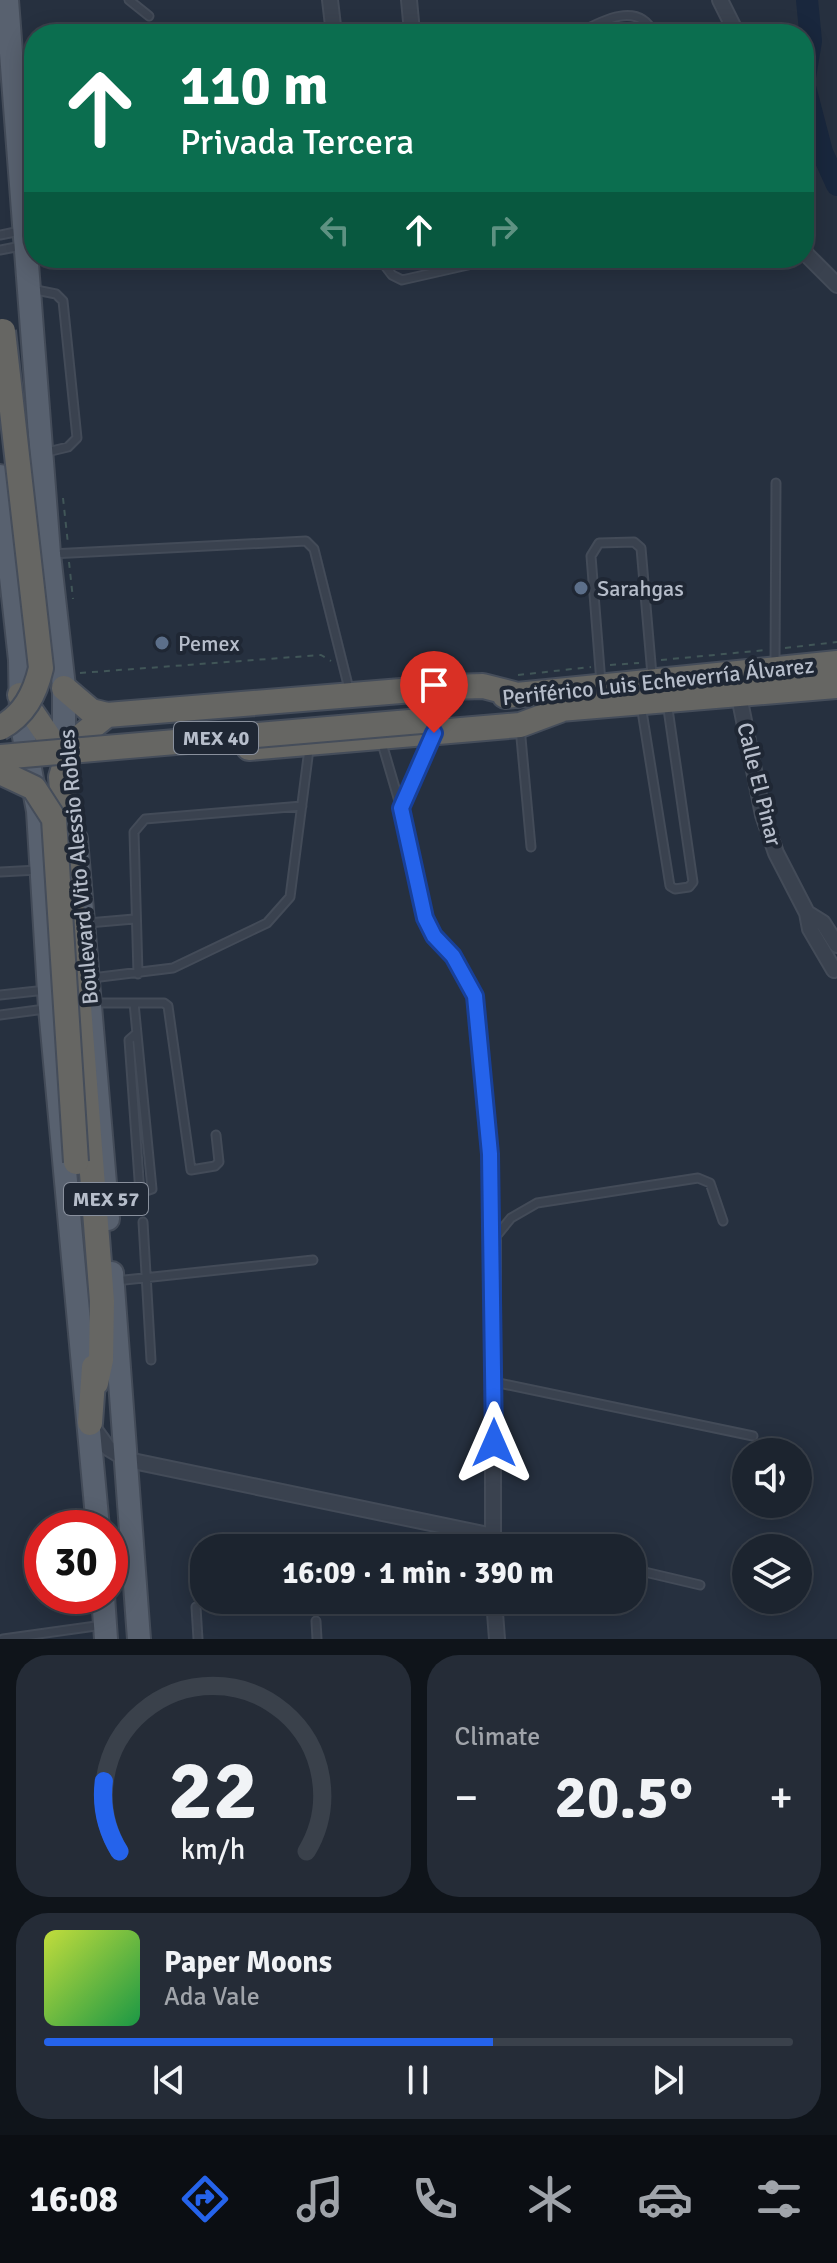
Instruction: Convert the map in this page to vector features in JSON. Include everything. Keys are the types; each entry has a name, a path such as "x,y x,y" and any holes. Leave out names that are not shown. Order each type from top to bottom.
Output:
{"highway":[{"path":"1,326 41,668 32,696 22,712 4,723"},
{"name":"Periférico Luis Echeverría Álvarez","path":"0,757 563,709 775,669 837,663"},
{"path":"20,679 64,759"},
{"path":"64,688 91,711 107,715 483,686 518,695"},
{"name":"Periférico Luis Echeverría Álvarez","path":"0,741 433,719 518,695 601,686 646,692 667,701 837,686"},
{"path":"64,759 119,758 380,737 433,719 520,725 563,709"},
{"path":"90,1423 101,1360 102,1301 61,792 64,759 81,733 107,715"},
{"path":"107,715 101,734 104,744 119,758"},
{"path":"0,774 34,788 54,819 76,1162 96,1383"}],"main road":[{"name":"Boulevard Vito Alessio Robles","path":"7,0 24,183"},
{"name":"Boulevard Vito Alessio Robles","path":"30,268 49,554 64,688 64,759 85,923 128,1460 139,1639"},
{"name":"Boulevard Vito Alessio Robles","path":"0,476 20,679 4,723 38,811 49,999 97,1510"},
{"path":"20,679 60,654"},
{"path":"4,723 64,759"}],"street":[{"path":"330,0 333,24"},
{"path":"409,0 411,24"},
{"path":"720,0 732,24"},
{"path":"814,262 837,285"},
{"name":"Calle El Pinar","path":"739,696 763,815 776,853 807,913 810,929 836,968"},
{"path":"4,723 10,752 0,774 25,790 38,811"},
{"name":"Calle El Pinar","path":"807,913 823,923 837,945"},
{"path":"493,1240 493,1534"},
{"path":"90,1423 108,1448 128,1460 457,1534"},
{"path":"495,1614 497,1639"}],"lane":[{"path":"129,0 149,16"},
{"path":"596,24 616,14 630,13 645,19 648,24"},
{"path":"0,235 24,237"},
{"path":"0,250 24,239"},
{"path":"387,268 402,280 455,268"},
{"path":"30,288 56,294 63,301 77,438 68,447 41,453"},
{"path":"775,669 776,483"},
{"path":"49,554 306,541 314,549 350,696"},
{"path":"601,686 591,556 599,543 634,542 641,548 646,692 670,886 675,889 689,887 693,882 667,701"},
{"path":"401,808 433,719"},
{"path":"520,725 531,847"},
{"path":"380,737 401,808 425,918 434,936 453,956 475,996 489,1125 493,1240"},
{"path":"89,979 138,974 185,963 276,917 290,897 310,743"},
{"path":"138,974 134,919 134,832 145,819 302,806"},
{"path":"0,872 40,870"},
{"path":"85,923 134,919"},
{"path":"0,995 49,999"},
{"path":"0,1015 49,999"},
{"path":"91,1003 164,1003 170,1009 191,1170 215,1166 219,1162 216,1135"},
{"path":"134,1003 152,1189 140,1193 129,1040 136,1034"},
{"path":"493,1240 511,1218 537,1203 698,1178 710,1183 723,1221"},
{"path":"143,1222 151,1360"},
{"path":"112,1282 313,1260"},
{"path":"494,1382 753,1436"},
{"path":"646,1572 700,1585"},
{"path":"196,1614 198,1639"},
{"path":"316,1621 317,1639"},
{"path":"3,1639 106,1632"}],"waterway":[{"path":"807,0 809,24"},
{"path":"814,121 822,152 837,185"}],"place":[{"name":"Sarahgas","path":"581,588"},
{"name":"Pemex","path":"162,643"}],"route":[{"path":"434,733 401,808 425,918 434,936 453,956 475,996 489,1125 494,1443"}]}
